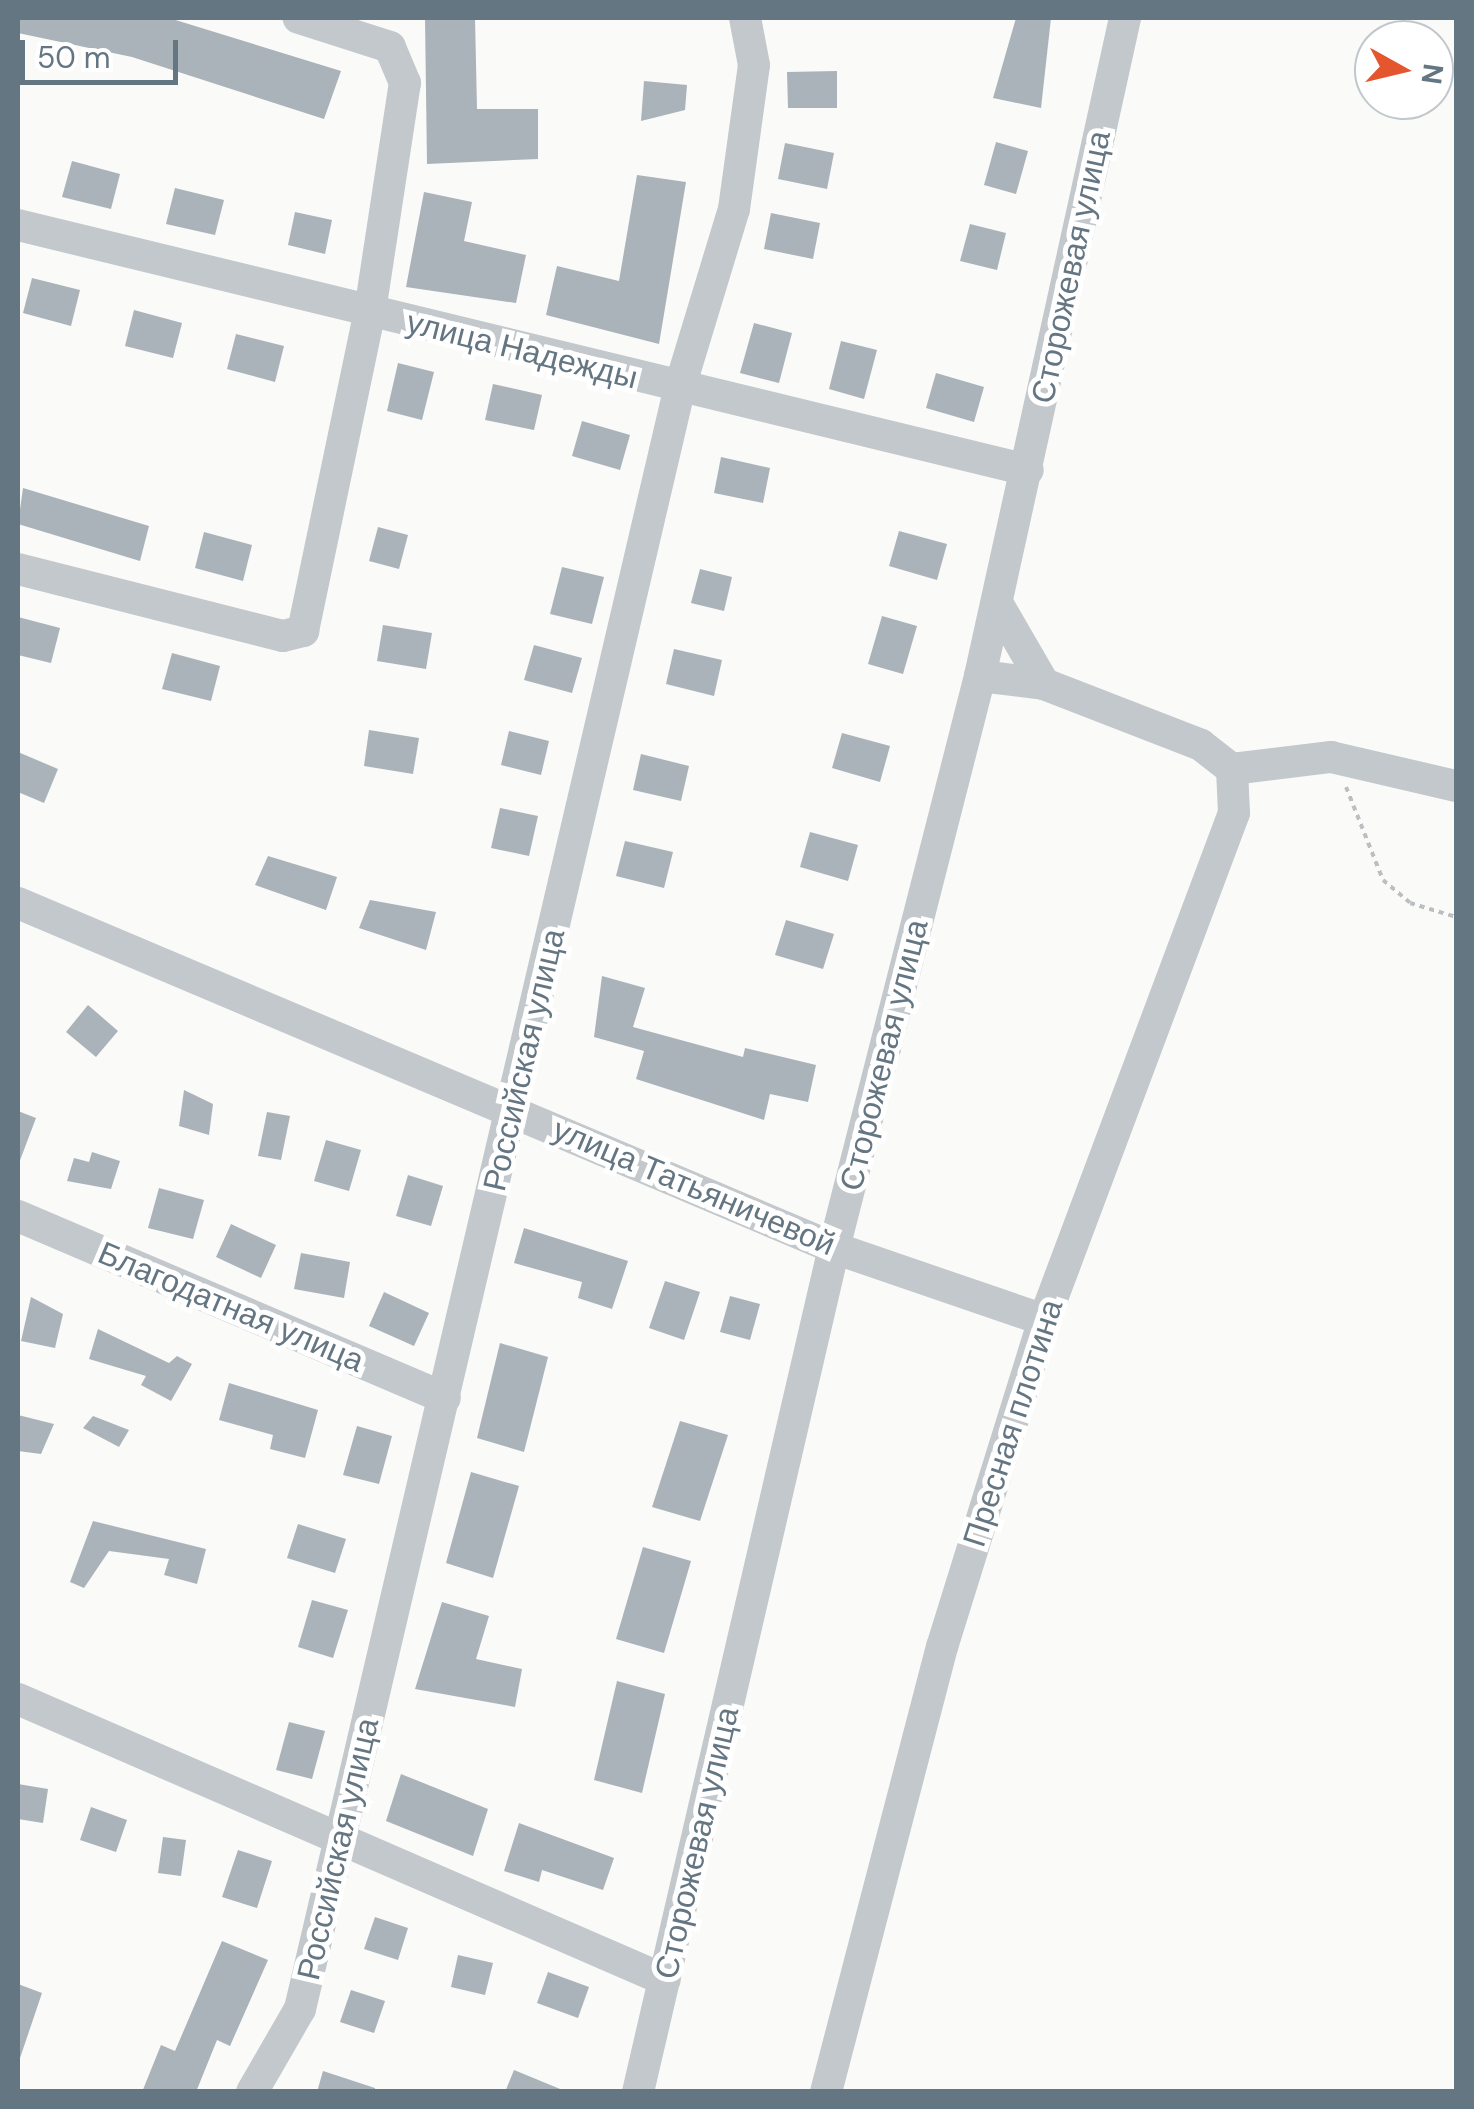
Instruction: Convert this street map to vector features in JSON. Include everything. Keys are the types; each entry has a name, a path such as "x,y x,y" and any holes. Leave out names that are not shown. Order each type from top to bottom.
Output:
{"street":[{"path":"18,569 283,636 302,631 370,311 406,83 390,47 362,24 299,18"},
{"name":"Российская улица","path":"252,2092 300,2009 680,390 734,209 754,66 745,18"},
{"name":"Сторожевая улица","path":"638,2092 834,1248 980,676 1125,18"},
{"name":"улица Надежды","path":"18,226 680,390 1028,470"},
{"path":"997,603 1044,684"},
{"path":"980,676 1044,684 1201,745 1232,769 1331,757 1456,786"},
{"name":"Пресная плотина","path":"826,2092 942,1647 1044,1320 1234,813 1232,769"},
{"name":"улица Татьяничевой","path":"18,903 834,1248 1044,1320"},
{"name":"Благодатная улица","path":"18,1216 445,1398"},
{"path":"18,1699 665,1980"}],"path":[{"path":"1331,757 1383,880 1410,903 1456,918"}],"building":[{"path":"18,18 169,18 341,71 324,119 132,57 18,33"},
{"path":"425,18 475,18 477,109 538,109 538,159 427,164"},
{"path":"1016,18 1051,18 1041,108 993,98"},
{"path":"837,71 837,108 788,108 787,72"},
{"path":"644,81 687,85 685,110 641,121"},
{"path":"996,142 1028,151 1016,194 984,185"},
{"path":"785,143 834,153 827,189 778,179"},
{"path":"72,161 120,174 111,209 62,197"},
{"path":"637,175 686,182 659,344 546,315 557,266 619,281"},
{"path":"175,188 224,200 215,235 166,224"},
{"path":"424,192 472,202 464,241 526,255 516,303 406,287"},
{"path":"295,212 332,220 325,254 288,245"},
{"path":"771,213 820,223 813,259 764,249"},
{"path":"970,224 1006,233 997,270 960,261"},
{"path":"32,278 80,290 71,326 23,313"},
{"path":"134,310 182,323 173,358 125,346"},
{"path":"754,323 792,333 779,383 740,373"},
{"path":"236,334 284,346 275,382 227,369"},
{"path":"841,341 877,350 864,399 829,389"},
{"path":"398,363 434,372 422,420 387,411"},
{"path":"936,373 984,387 974,422 926,408"},
{"path":"493,384 542,395 534,430 485,420"},
{"path":"582,421 630,435 620,470 572,456"},
{"path":"721,457 770,468 763,503 714,493"},
{"path":"23,488 149,526 140,561 18,524"},
{"path":"378,527 408,535 399,569 369,561"},
{"path":"899,531 947,544 937,580 889,566"},
{"path":"204,532 252,545 243,581 195,568"},
{"path":"562,567 604,577 592,624 550,614"},
{"path":"700,569 732,577 724,611 691,603"},
{"path":"882,616 917,626 903,674 868,664"},
{"path":"18,617 60,628 51,663 18,655"},
{"path":"383,625 432,633 426,669 377,661"},
{"path":"534,645 582,658 572,693 524,680"},
{"path":"674,649 722,660 714,696 666,684"},
{"path":"172,653 220,666 211,701 162,689"},
{"path":"369,730 419,738 413,774 364,766"},
{"path":"509,731 549,741 541,775 501,765"},
{"path":"842,733 890,746 880,782 832,768"},
{"path":"18,752 58,769 44,803 18,792"},
{"path":"641,754 689,766 681,801 633,790"},
{"path":"500,808 538,816 529,856 491,848"},
{"path":"810,832 858,845 848,881 800,867"},
{"path":"625,841 673,852 664,888 616,876"},
{"path":"268,856 337,877 326,910 255,885"},
{"path":"370,900 436,912 426,950 359,928"},
{"path":"786,920 834,934 823,969 775,955"},
{"path":"602,976 645,988 633,1027 743,1057 745,1048 816,1065 808,1102 770,1094 764,1120 636,1079 644,1051 594,1037"},
{"path":"88,1005 118,1031 96,1057 66,1032"},
{"path":"184,1090 213,1104 209,1135 179,1126"},
{"path":"18,1111 36,1118 19,1163 18,1163"},
{"path":"267,1112 290,1116 281,1160 258,1156"},
{"path":"326,1140 361,1150 349,1191 314,1181"},
{"path":"92,1152 120,1161 111,1189 67,1181 74,1158 89,1162"},
{"path":"408,1175 443,1186 431,1226 396,1216"},
{"path":"159,1188 204,1200 193,1239 148,1228"},
{"path":"231,1224 276,1245 261,1278 216,1257"},
{"path":"524,1228 628,1261 612,1309 578,1298 582,1282 514,1263"},
{"path":"301,1253 350,1262 344,1298 294,1289"},
{"path":"665,1281 700,1292 684,1340 649,1328"},
{"path":"384,1292 429,1313 414,1346 369,1326"},
{"path":"730,1296 760,1304 750,1340 720,1332"},
{"path":"31,1297 63,1314 55,1348 21,1341"},
{"path":"98,1329 169,1363 177,1356 192,1364 171,1401 141,1385 146,1376 89,1359"},
{"path":"500,1343 548,1357 524,1452 477,1438"},
{"path":"229,1383 318,1410 305,1458 270,1449 273,1435 219,1420"},
{"path":"18,1415 54,1424 41,1454 18,1451"},
{"path":"93,1416 129,1430 119,1447 83,1428"},
{"path":"680,1421 728,1435 700,1521 652,1507"},
{"path":"357,1426 392,1436 379,1484 343,1475"},
{"path":"471,1472 519,1486 493,1578 446,1563"},
{"path":"93,1521 206,1549 197,1584 164,1575 169,1559 109,1551 84,1588 70,1582"},
{"path":"298,1524 346,1539 335,1573 287,1558"},
{"path":"643,1547 691,1561 664,1653 616,1639"},
{"path":"312,1600 348,1610 333,1658 298,1647"},
{"path":"442,1602 489,1616 476,1659 522,1669 515,1707 415,1689"},
{"path":"617,1681 665,1694 642,1793 594,1780"},
{"path":"289,1722 325,1731 312,1779 276,1770"},
{"path":"401,1774 488,1809 473,1856 386,1821"},
{"path":"18,1784 48,1789 43,1823 18,1819"},
{"path":"91,1807 127,1820 116,1852 80,1840"},
{"path":"519,1823 614,1858 603,1890 542,1870 539,1882 504,1871"},
{"path":"163,1837 186,1840 181,1876 158,1873"},
{"path":"238,1850 272,1861 257,1908 222,1897"},
{"path":"375,1917 408,1928 398,1960 364,1949"},
{"path":"222,1941 268,1960 230,2046 217,2040 196,2092 142,2092 161,2045 175,2051"},
{"path":"458,1955 493,1963 485,1995 451,1987"},
{"path":"548,1972 589,1987 578,2018 537,2003"},
{"path":"18,1984 42,1993 18,2064"},
{"path":"351,1990 385,2001 374,2033 340,2022"},
{"path":"514,2070 565,2091 565,2092 505,2092"},
{"path":"323,2071 375,2088 375,2092 317,2092"}]}
